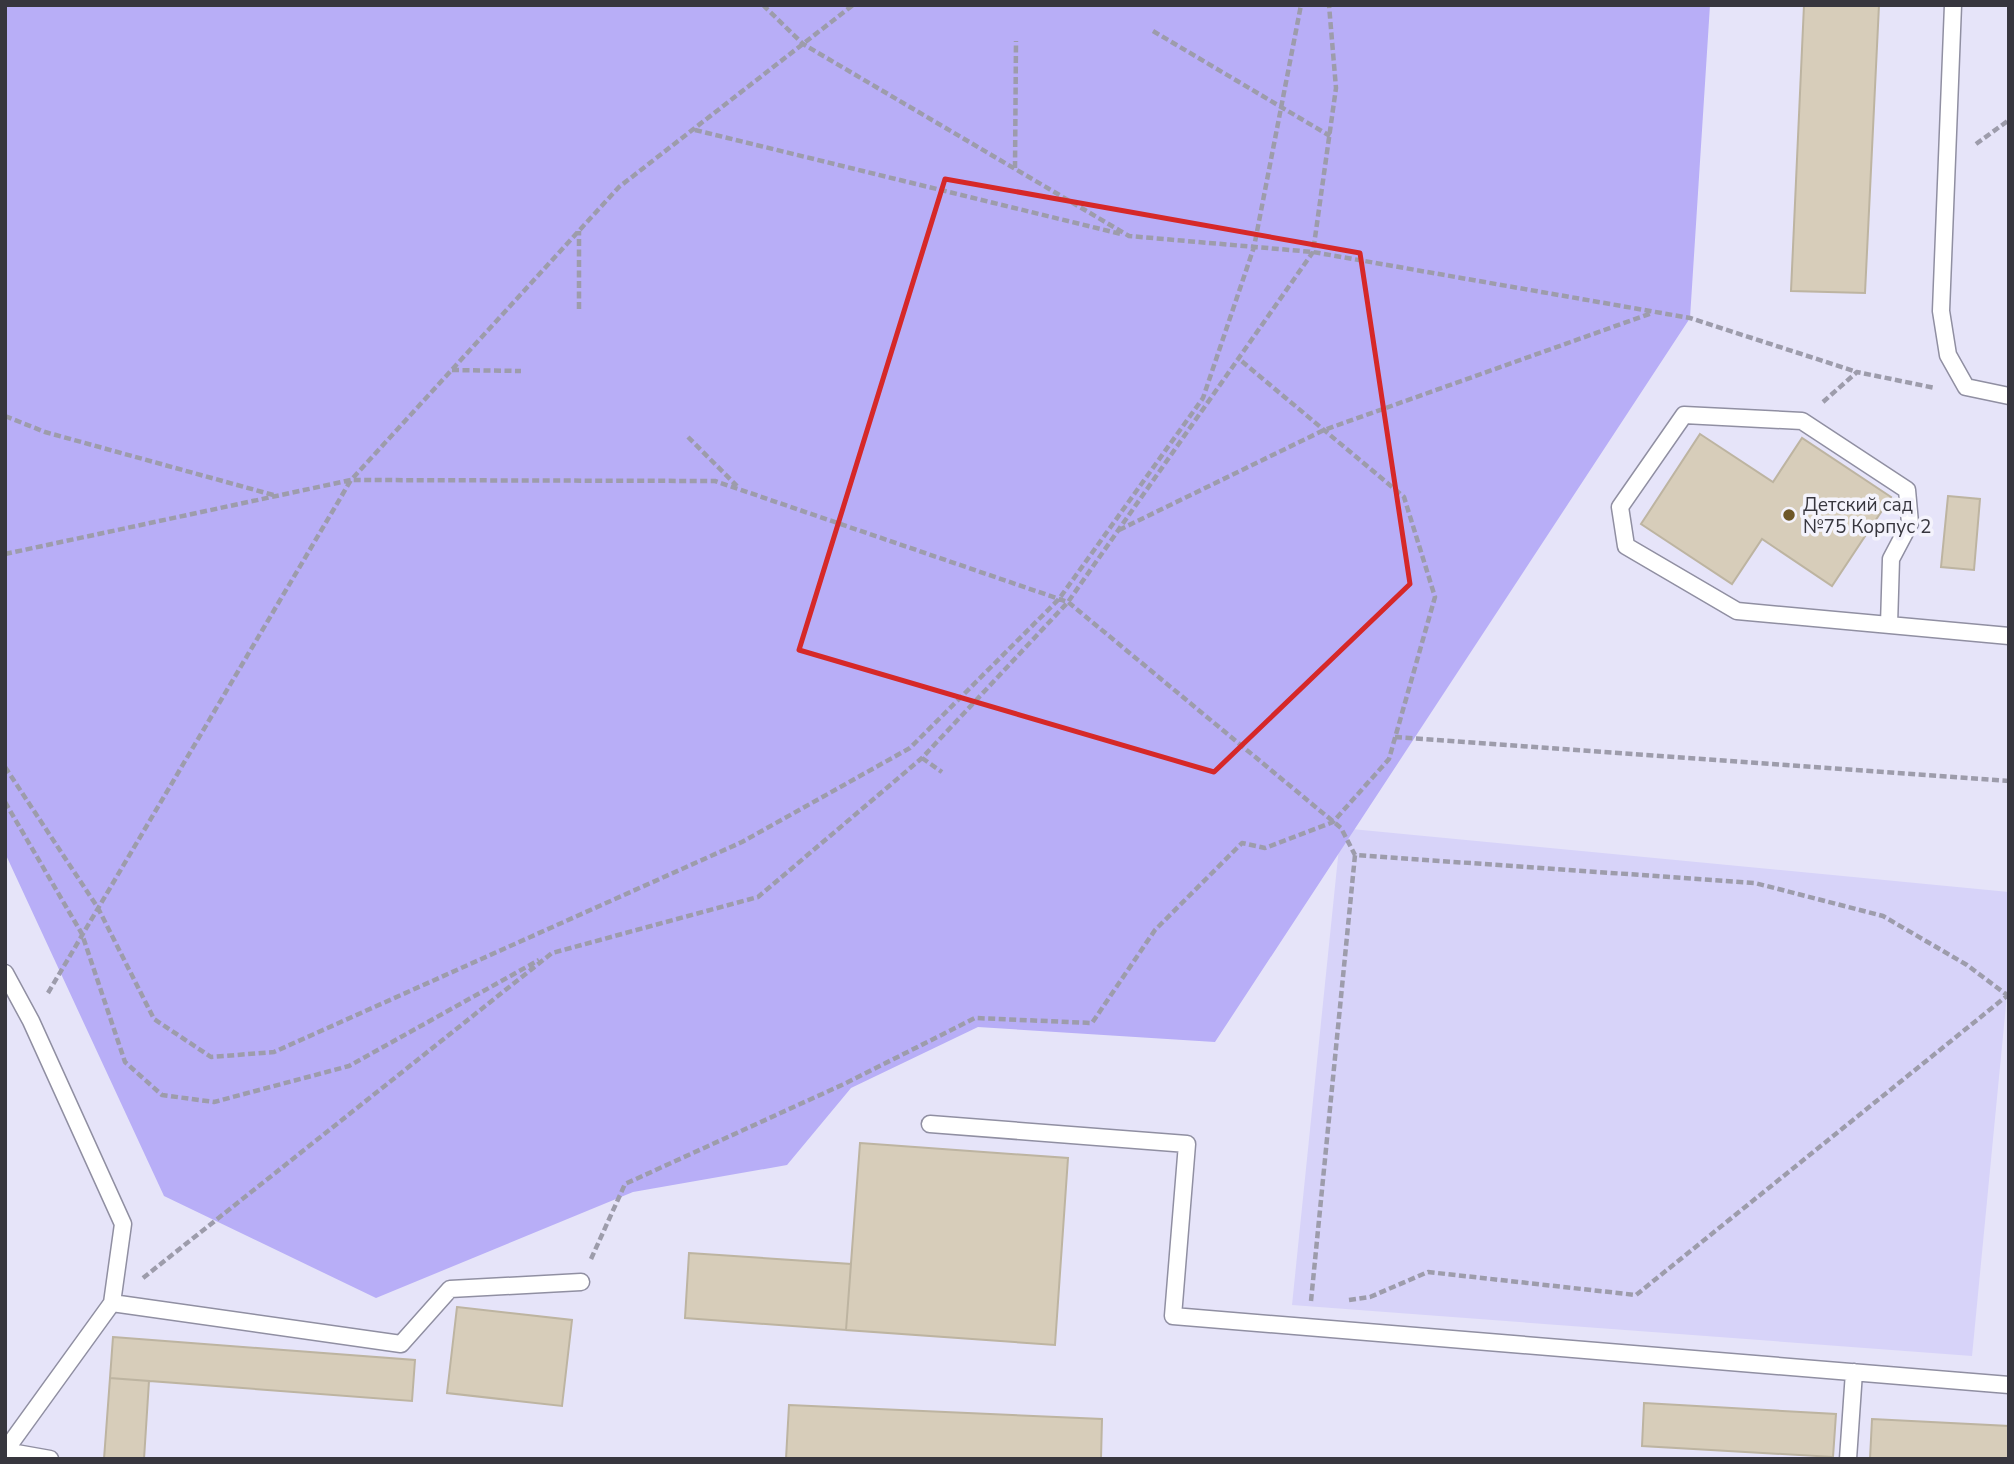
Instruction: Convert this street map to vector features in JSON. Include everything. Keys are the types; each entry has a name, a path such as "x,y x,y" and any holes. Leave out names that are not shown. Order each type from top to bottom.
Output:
{"lane":[{"path":"1953,5 1941,311 1948,355 1966,387 2009,396"},
{"path":"1889,625 1891,559 1910,523 1907,491 1802,421 1684,415 1620,507 1626,546 1737,611 1889,625 2009,636"},
{"path":"5,973 31,1021 123,1224 112,1303 5,1451 50,1459"},
{"path":"930,1124 1187,1144 1173,1317 2009,1385"},
{"path":"112,1303 401,1344 450,1289 581,1282"},
{"path":"1848,1459 1854,1372"}],"path":[{"path":"763,5 803,44 1129,236"},
{"path":"31,1021 351,480 619,187 852,5"},
{"path":"5,767 98,908 154,1019 211,1057 274,1052 742,842 910,748 1059,599 1203,398 1254,247 1301,5"},
{"path":"5,802 82,934 125,1062 162,1095 214,1102 349,1066 552,953 758,897 922,758 1068,602 1313,252 1336,88 1329,5"},
{"path":"1153,31 1330,136"},
{"path":"1015,169 1016,41"},
{"path":"694,130 1129,236 1313,252 1690,318 1857,372 1944,390 1966,387"},
{"path":"579,231 579,309"},
{"path":"1118,530 1324,430 1655,312"},
{"path":"581,1282 625,1184 844,1084 975,1018 1092,1023 1155,930 1242,844 1265,848 1333,822 1389,759 1435,597 1404,497 1238,358"},
{"path":"452,370 521,371"},
{"path":"1802,421 1857,372"},
{"path":"5,416 45,432 278,496"},
{"path":"688,438 740,489"},
{"path":"5,554 351,480 715,481 1068,602 1341,828 1355,855 1311,1306 1323,1304"},
{"path":"1395,737 2009,781"},
{"path":"922,758 942,772"},
{"path":"1347,1301 1370,1297 1428,1272 1636,1295 2008,994 1967,965 1883,916 1755,883 1355,855"},
{"path":"112,1303 552,953"}],"highlighted area":[{"path":"945,179 1360,253 1410,584 1214,772 799,650"}],"shaded area":[{"path":"5,5 1710,5 1690,318 1215,1042 978,1027 851,1088 787,1165 633,1192 376,1298 164,1196 5,853"},
{"path":"1341,828 2009,892 2009,974 1972,1356 1292,1305"}],"building":[{"path":"1804,5 1879,5 1865,293 1791,291"},
{"path":"1700,434 1773,482 1802,438 1891,497 1832,586 1762,539 1732,584 1641,524"},
{"path":"1948,496 1980,499 1974,570 1941,567"},
{"path":"860,1143 1068,1158 1055,1345 846,1330"},
{"path":"689,1253 851,1264 846,1330 685,1318"},
{"path":"457,1307 572,1320 562,1406 447,1393"},
{"path":"113,1337 415,1360 412,1401 110,1378"},
{"path":"110,1378 149,1381 144,1459 104,1459"},
{"path":"1644,1403 1836,1414 1833,1457 1642,1446"},
{"path":"789,1405 1102,1419 1101,1459 786,1459"},
{"path":"1872,1419 2009,1426 2009,1459 1870,1459"}],"place":[{"name":"Детский сад №75 Корпус 2","path":"1789,515"}]}
